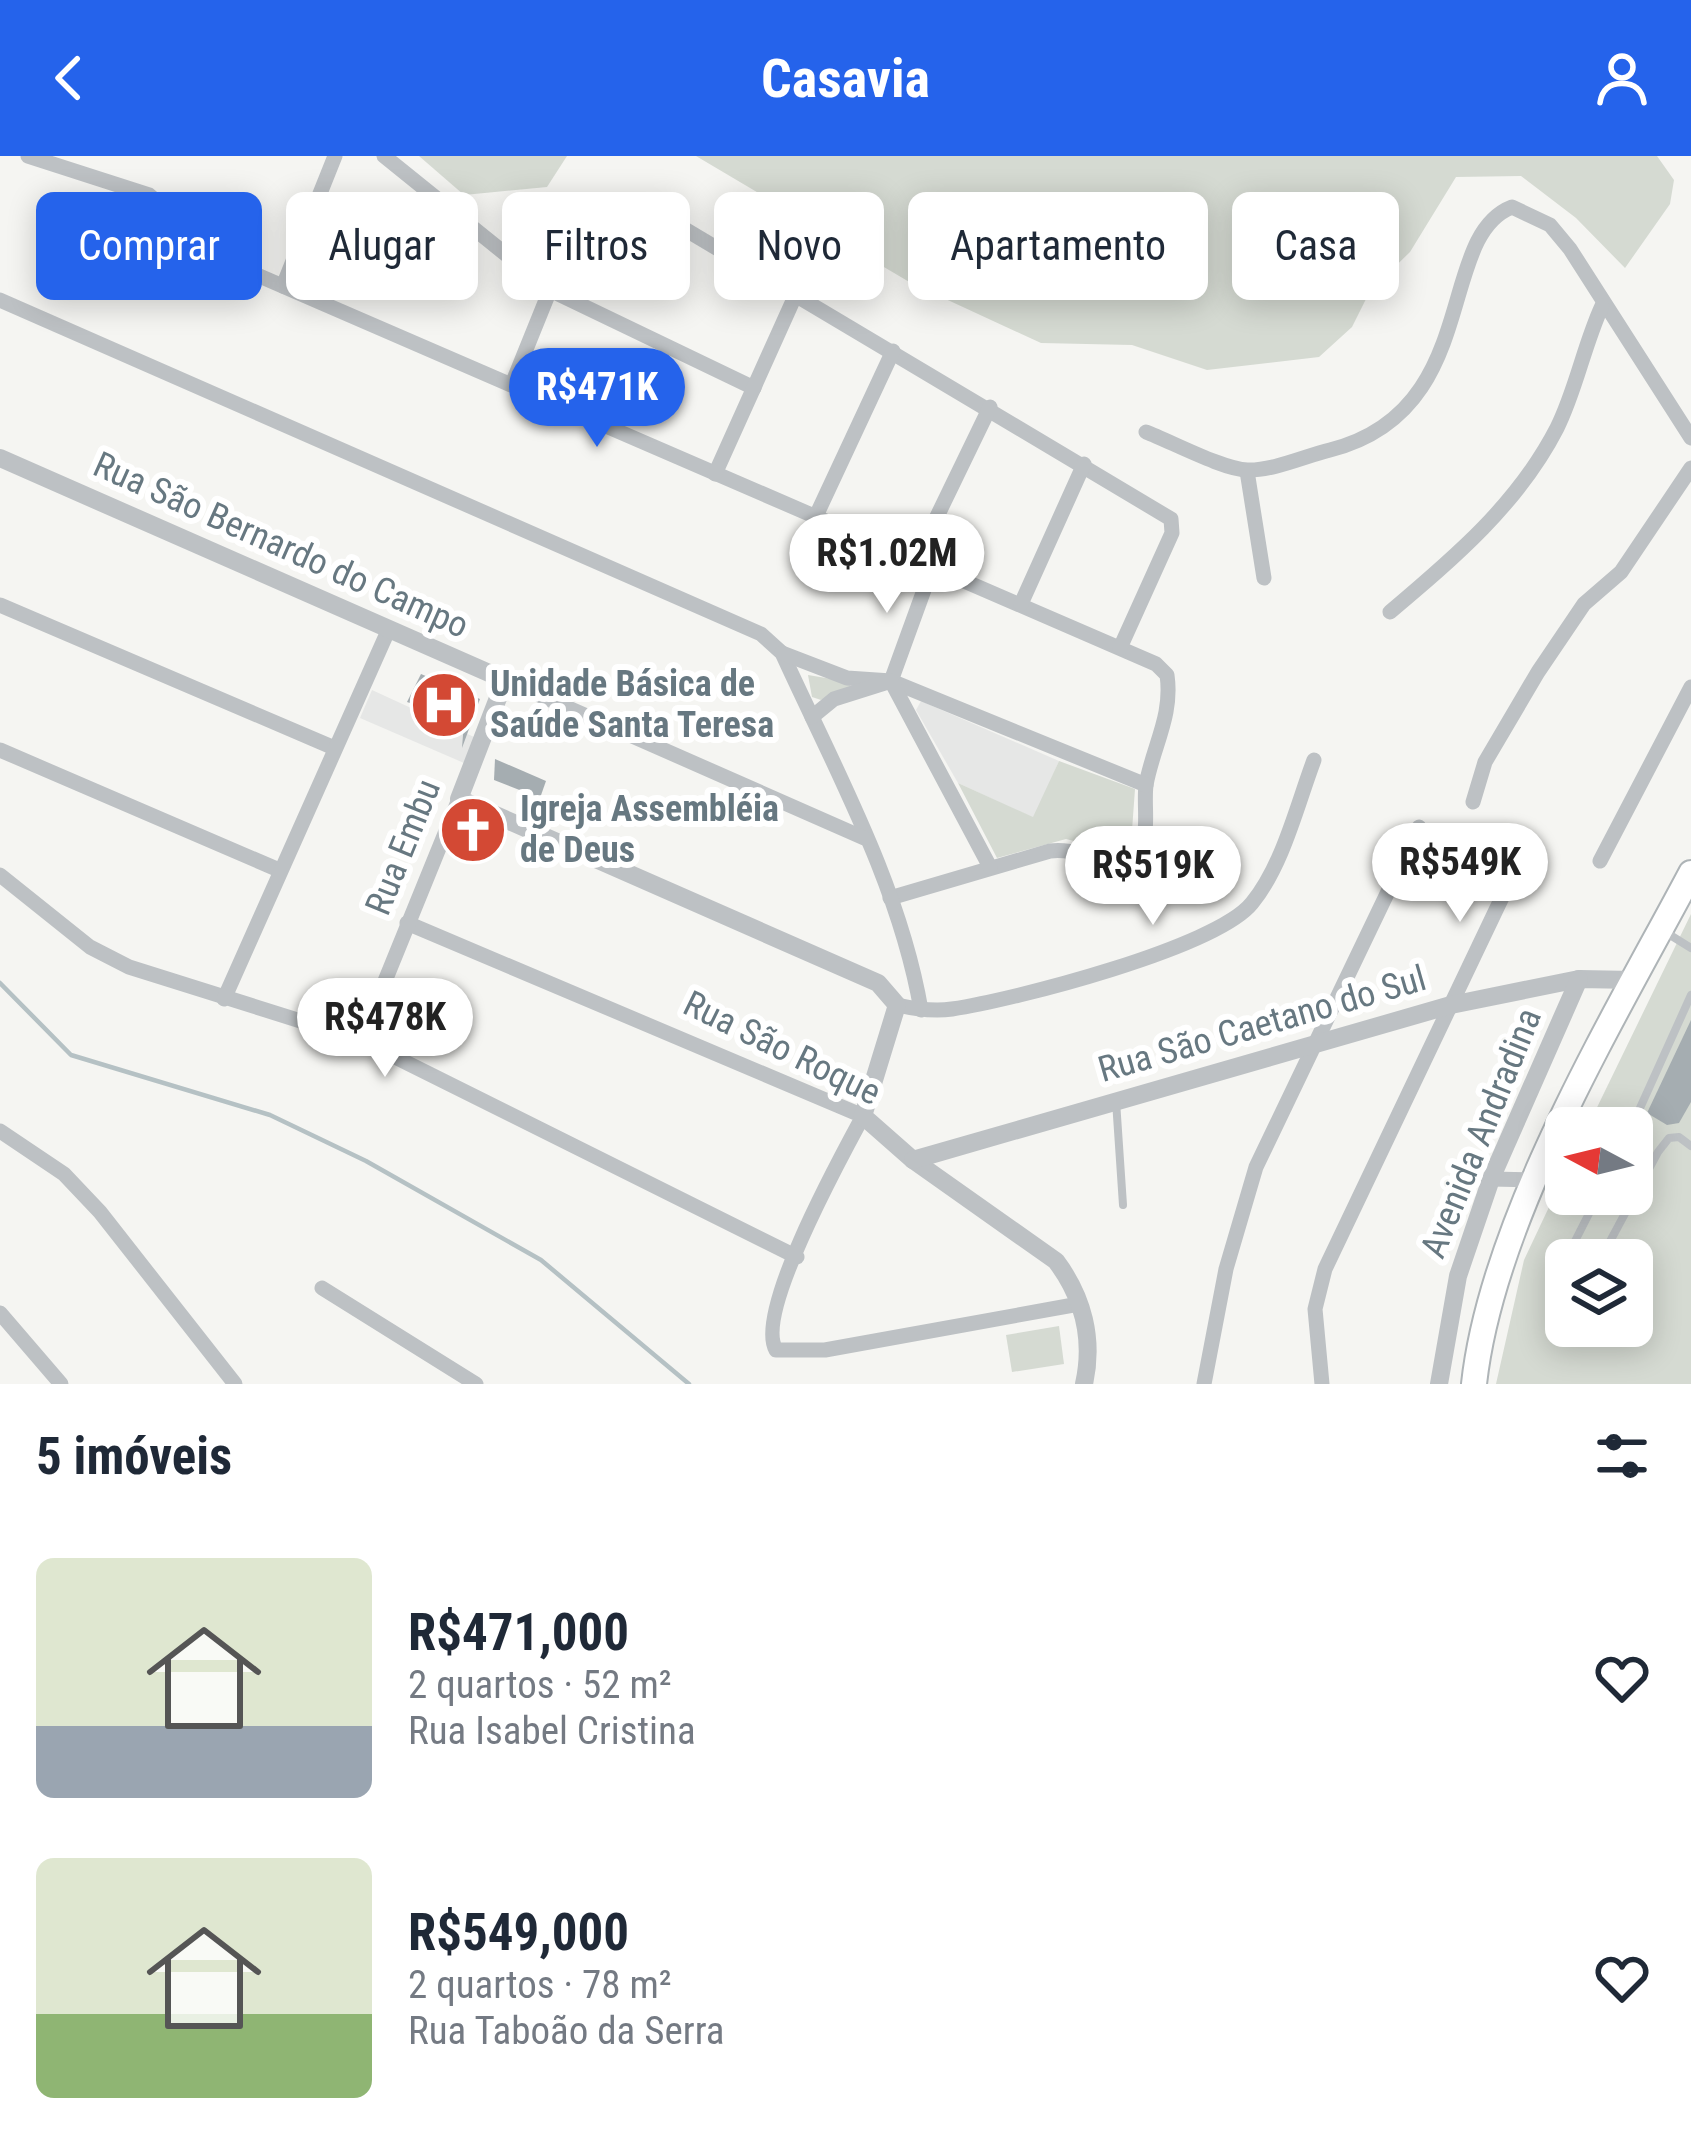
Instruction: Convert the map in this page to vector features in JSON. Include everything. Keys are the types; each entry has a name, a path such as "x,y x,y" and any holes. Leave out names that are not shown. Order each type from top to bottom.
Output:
{"main road":[{"path":"1474,1384 1489,1302 1535,1180 1691,874"}],"street":[{"path":"28,156 149,196 227,262 1021,604 1156,664 1167,675 1165,724 1147,785 1145,836 1134,858 1110,862 1064,849 890,898"},
{"path":"283,286 335,156"},
{"path":"384,156 502,251"},
{"path":"1146,432 1247,471 1354,444 1397,418 1421,392 1439,356 1486,225 1497,212 1512,206 1550,225 1691,438"},
{"path":"0,300 761,634 782,653 847,678 891,681 1147,785"},
{"path":"512,384 546,300"},
{"path":"571,300 754,388"},
{"path":"715,474 793,300"},
{"path":"806,300 1171,519 1172,533 1120,648"},
{"path":"1390,612 1472,543 1524,480 1558,426 1602,306"},
{"path":"816,516 893,351"},
{"path":"990,407 924,564 891,681 990,867"},
{"name":"Rua São Bernardo do Campo","path":"0,458 864,838"},
{"path":"1021,604 1084,464"},
{"path":"1473,802 1485,762 1538,672 1584,604 1621,572 1691,467"},
{"path":"1247,471 1264,578"},
{"path":"0,605 332,747"},
{"path":"224,999 332,747 388,631"},
{"path":"782,653 890,898 913,960 921,1010"},
{"name":"Rua Embu","path":"361,1040 505,680"},
{"path":"812,717 834,699 891,681"},
{"path":"1600,862 1691,687"},
{"path":"0,750 279,870"},
{"path":"459,799 810,949 878,983 897,1005 921,1010 991,1000 1164,951 1235,920 1264,885 1314,760"},
{"path":"1204,1384 1238,1221 1279,1110 1419,827"},
{"path":"1322,1384 1315,1309 1324,1268 1516,868"},
{"path":"0,874 90,947 129,967 361,1040 797,1257"},
{"name":"Rua São Roque","path":"407,922 862,1116 913,1160 1056,1261 1079,1304"},
{"name":"Rua São Caetano do Sul","path":"913,1160 1450,1004 1579,980 1634,980"},
{"name":"Avenida Andradina","path":"1439,1384 1458,1276 1491,1179 1579,980"},
{"path":"897,1005 862,1116 820,1194 770,1324 772,1344 783,1353 825,1350 1079,1304 1089,1347 1084,1384"},
{"path":"0,1131 64,1174 100,1212 235,1384"},
{"path":"1491,1179 1535,1180"},
{"path":"322,1288 476,1384"},
{"path":"0,1312 62,1384"}],"lane":[{"path":"1661,929 1691,948"},
{"path":"1640,1107 1691,995"},
{"path":"1116,1100 1122,1126 1123,1204"},
{"path":"1611,1239 1669,1138 1679,1137 1691,1146"}],"shaded area":[{"path":"419,156 567,156 547,187 461,192"},
{"path":"696,156 1657,156 1674,180 1670,204 1625,268 1576,218 1521,176 1456,177 1399,263 1399,192 1232,192 1232,300 1366,300 1352,327 1319,357 1207,370 1132,345 1041,343 948,300 1208,300 1208,192 908,192 908,281 884,267 884,192 757,192"},
{"path":"808,675 850,682 850,687 821,700 812,697"},
{"path":"372,690 474,737 464,763 360,718"},
{"path":"921,701 1059,761 1034,818 958,783 916,710"},
{"path":"1059,761 1135,789 1131,844 1105,849 1066,839 997,858 958,783 1033,817"},
{"path":"1691,914 1691,1384 1496,1384 1524,1260 1545,1215 1653,1215 1653,1107 1597,1107"},
{"path":"1059,1326 1064,1364 1012,1372 1006,1335"}],"building":[{"name":"Unidade Básica de Saúde Santa Teresa","path":"421,674 480,699 462,748 464,722 407,702"},
{"path":"495,759 546,781 540,798 494,780"},
{"name":"Igreja Assembléia de Deus","path":"464,820 488,829 482,842 459,831"},
{"path":"1691,1020 1691,1102 1679,1123 1667,1125 1653,1117 1650,1107"}],"waterway":[{"path":"0,983 71,1055 270,1115 366,1161 541,1260 689,1384"}],"place":[{"name":"Unidade Básica de Saúde Santa Teresa","path":"444,705"},
{"name":"Igreja Assembléia de Deus","path":"473,830"}]}
